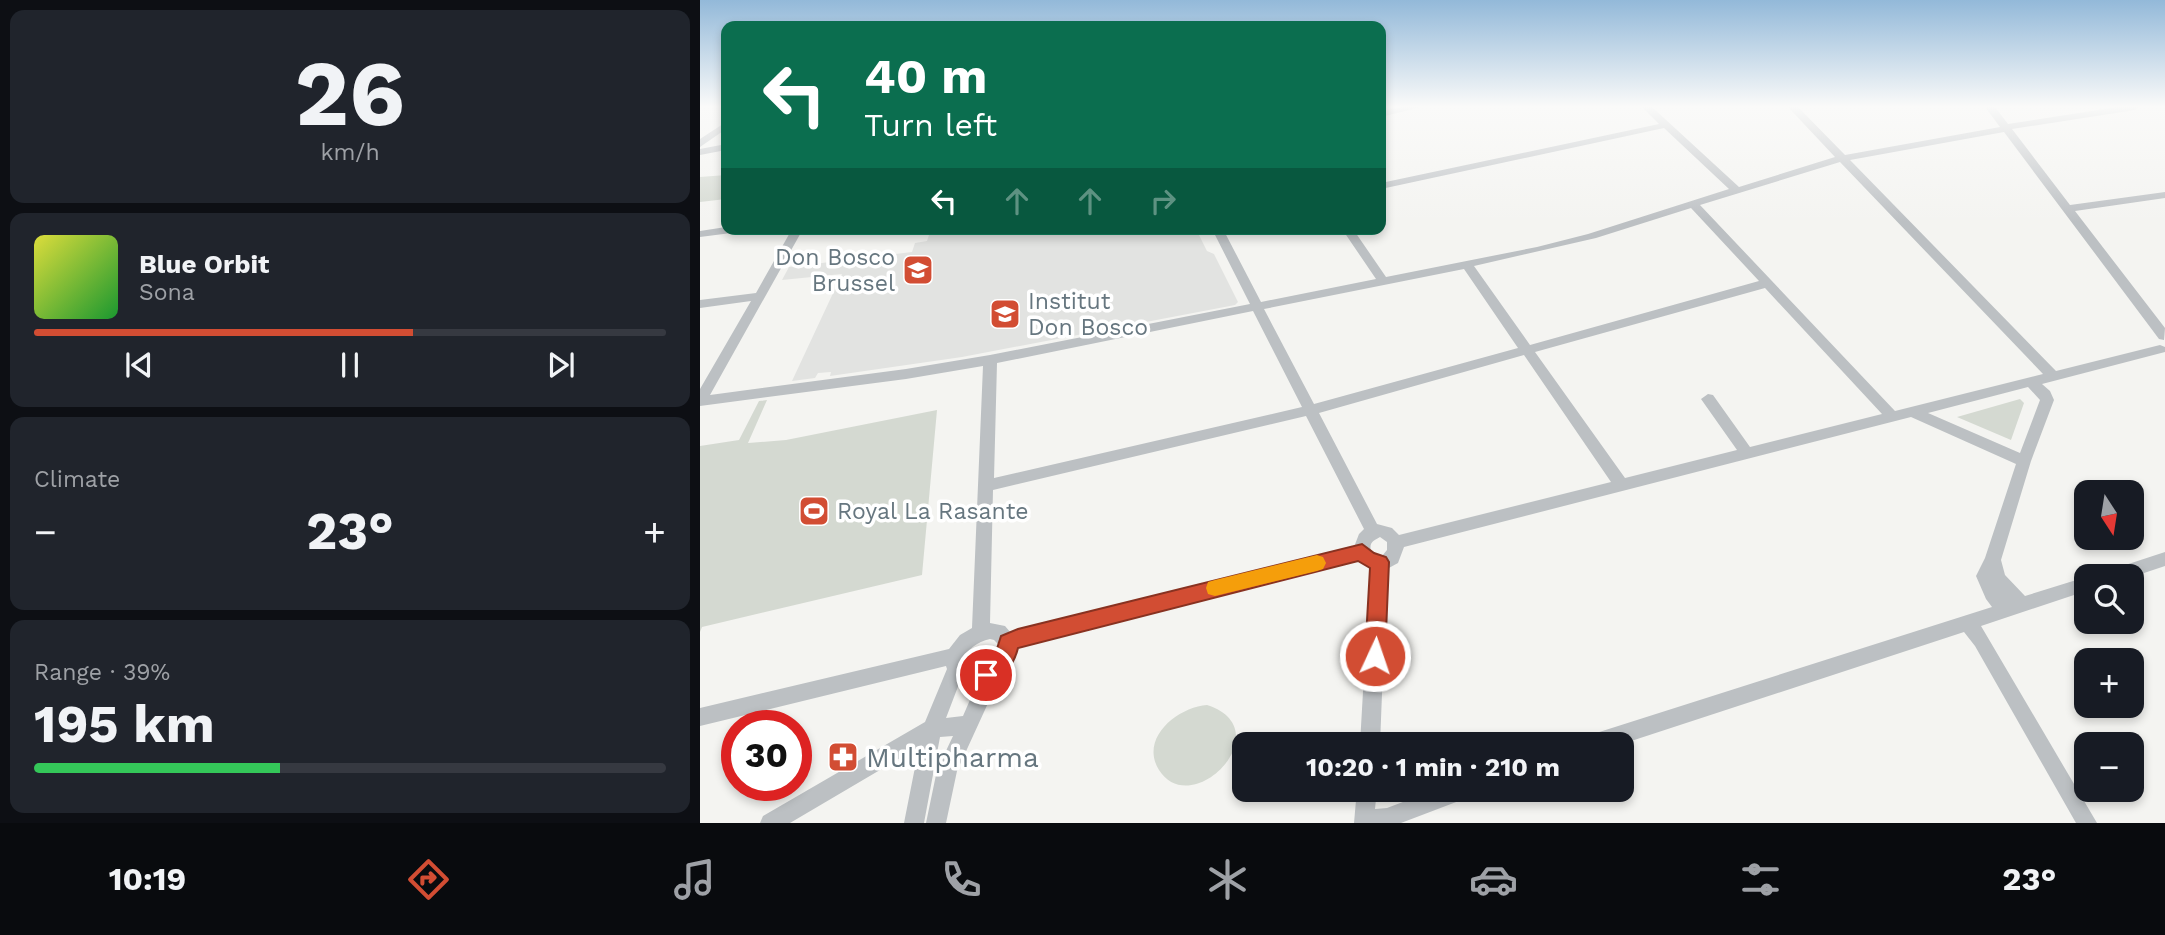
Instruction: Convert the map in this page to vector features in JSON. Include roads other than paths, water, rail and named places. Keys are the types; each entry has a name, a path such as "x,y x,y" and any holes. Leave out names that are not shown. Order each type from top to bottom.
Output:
{"street":[{"path":"1386,185 1571,145"},
{"path":"1688,145 1735,190"},
{"path":"1830,145 2053,376"},
{"path":"700,401 906,374 990,360 1466,265 1592,236 1842,158 1908,145"},
{"path":"1397,542 2026,384 2164,343 2019,145"},
{"path":"700,152 721,148"},
{"path":"2068,209 2165,195"},
{"path":"1693,204 1893,417"},
{"path":"700,234 721,231"},
{"path":"700,401 795,235"},
{"path":"1220,235 1374,533"},
{"path":"1351,235 1384,281"},
{"path":"1466,265 1622,486"},
{"path":"986,486 1311,410 1767,283"},
{"path":"700,304 759,296"},
{"path":"981,632 990,360"},
{"path":"2013,607 1985,583 1984,576 1993,560 2043,409 2026,384"},
{"path":"1708,398 1747,454"},
{"path":"1913,412 2024,461"},
{"path":"1374,533 1391,534 1397,542 1394,556 1379,562 1368,560 1362,552 1362,542 1374,533"},
{"path":"1008,642 1362,552"},
{"path":"2144,566 2165,559"},
{"path":"1371,732 1379,562"},
{"path":"1630,732 2074,588"},
{"path":"1968,623 1981,639 2087,823"},
{"path":"914,823 932,729 964,641 981,632 999,632 1008,642"},
{"path":"936,823 947,770 993,671 1005,657 1008,642"},
{"path":"955,664 959,676 971,679 993,671"},
{"path":"700,717 955,664"},
{"path":"770,823 932,729 970,724"},
{"path":"1366,802 1364,822 1387,818 1430,802"}],"place":[{"name":"Don Bosco Brussel","path":"918,270"},
{"name":"Institut Don Bosco","path":"1005,314"},
{"name":"Royal La Rasante","path":"814,511"},
{"name":"Multipharma","path":"843,757"}]}
